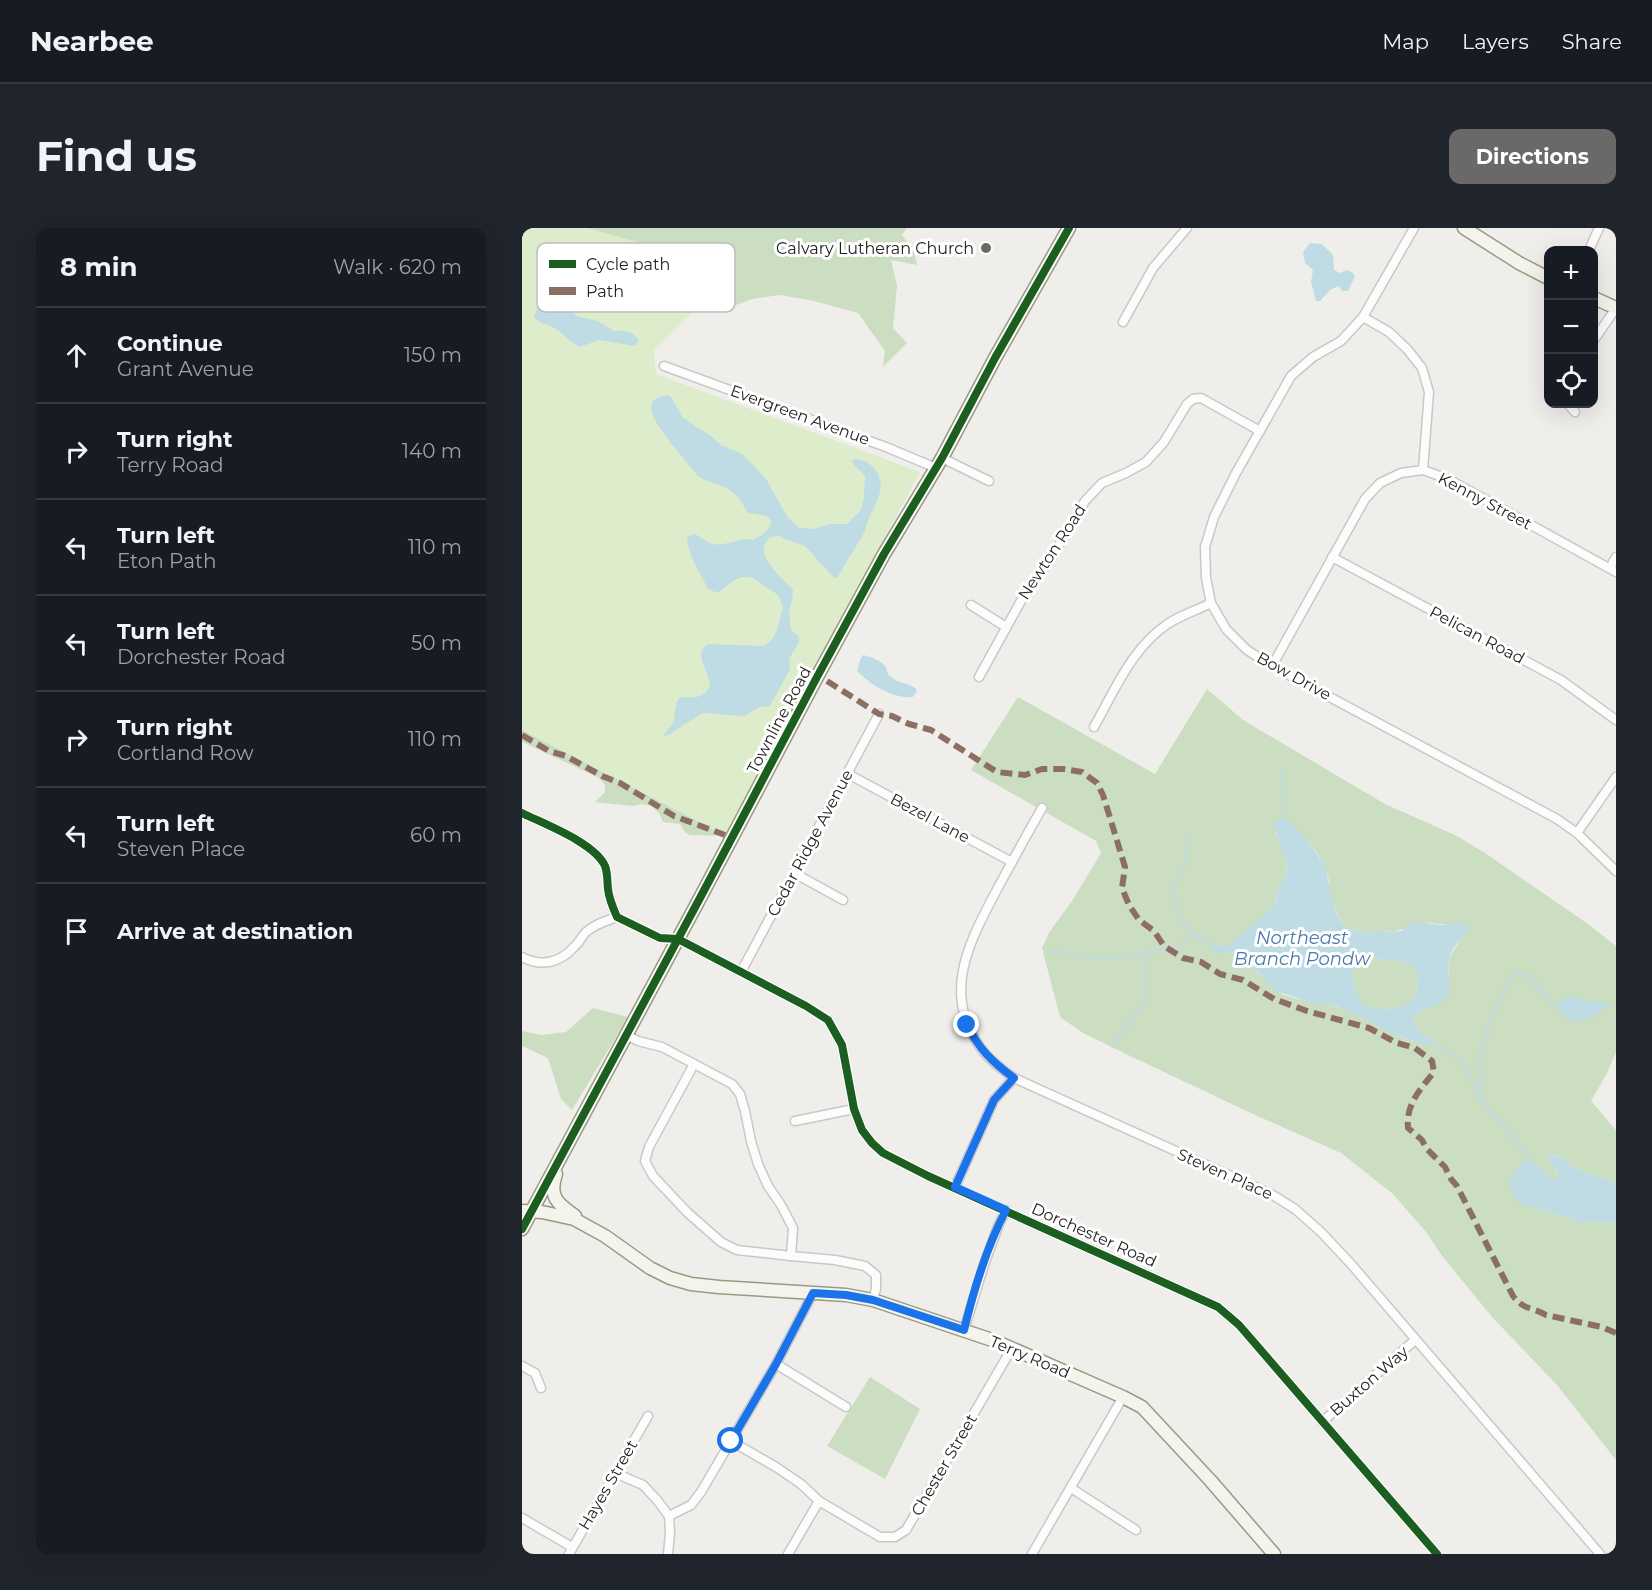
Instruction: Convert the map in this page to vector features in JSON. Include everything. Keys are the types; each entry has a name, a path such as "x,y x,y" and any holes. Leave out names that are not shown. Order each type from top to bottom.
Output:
{"street":[{"name":"Townline Road","path":"522,1229 527,1211 568,1142 867,584 939,463 995,358 1069,228"},
{"path":"1123,322 1153,268 1187,228"},
{"name":"Bow Drive","path":"1414,228 1363,317 1341,341 1313,357 1292,376 1260,430 1214,517 1205,547 1206,578 1211,603 1226,628 1247,650 1272,666 1557,819 1577,833 1616,871"},
{"path":"1464,228 1544,276"},
{"path":"1591,246 1599,228"},
{"path":"1598,300 1616,308 1598,333"},
{"path":"1363,317 1389,332 1422,368 1429,392 1423,470"},
{"name":"Evergreen Avenue","path":"664,366 886,447 988,481"},
{"name":"Newton Road","path":"979,677 1027,590 1049,562 1084,501 1102,483 1146,462 1164,442 1187,404 1193,399 1201,398 1260,430"},
{"path":"1572,408 1575,412"},
{"name":"Kenny Street","path":"1272,666 1365,499 1380,483 1401,473 1423,470 1448,479 1613,570"},
{"name":"Pelican Road","path":"1332,557 1561,680 1616,720"},
{"path":"1613,570 1616,557"},
{"path":"1094,727 1142,645 1169,623 1211,603"},
{"path":"971,605 1006,627"},
{"name":"Cedar Ridge Avenue","path":"741,972 879,714"},
{"name":"Bezel Lane","path":"848,774 1012,862"},
{"path":"1577,833 1616,777"},
{"name":"Steven Place","path":"1042,808 983,916 969,946 960,979 963,1011 967,1025 984,1053 1014,1078 1271,1194 1295,1209 1321,1232 1351,1264 1600,1554"},
{"path":"522,813 595,852 604,863 608,876 608,889 616,916 586,932 566,956 554,962 540,963 522,957"},
{"path":"794,873 843,900"},
{"name":"Dorchester Road","path":"616,916 660,938 678,939 806,1006 828,1020 842,1045 854,1109 862,1130 883,1153 1218,1307 1239,1325 1437,1554"},
{"path":"626,1035 638,1041 662,1047 732,1084 740,1094 758,1164 793,1228 791,1256"},
{"path":"694,1064 650,1147 645,1161 653,1176 720,1242 737,1250 835,1260 866,1266 876,1275 873,1300"},
{"path":"955,1187 994,1100 1014,1078"},
{"path":"795,1121 854,1109"},
{"path":"568,1142 553,1183 553,1193 560,1205 596,1230"},
{"path":"964,1330 984,1265 1006,1210"},
{"name":"Terry Road","path":"527,1211 566,1217 596,1230 650,1268 670,1278 691,1284 846,1295 873,1300 1012,1348 1123,1397 1142,1407 1210,1480 1274,1554"},
{"path":"669,1516 691,1505 701,1492 776,1364 813,1293"},
{"name":"Buxton Way","path":"1322,1422 1415,1340"},
{"name":"Chester Street","path":"731,1441 801,1484 819,1501 880,1537 895,1537 906,1530 1012,1348"},
{"path":"776,1364 846,1407"},
{"path":"522,1366 535,1373 541,1388"},
{"path":"1032,1554 1123,1397"},
{"name":"Hayes Street","path":"570,1551 648,1416"},
{"path":"615,1473 643,1485 669,1516 668,1554"},
{"path":"1071,1488 1136,1530"},
{"path":"788,1554 819,1501"},
{"path":"522,1518 570,1551"}],"green space":[{"path":"522,228 619,228 655,243 537,243 537,312 693,312 654,351 656,374 920,472 726,835 522,730"},
{"path":"587,228 907,228 902,235 914,252 917,265 891,260 897,286 893,328 907,343 883,367 885,351 858,313 810,300 780,295 752,299 735,306 735,243 639,243"},
{"path":"1207,689 1243,720 1385,804 1457,836 1485,853 1616,946 1616,1052 1591,1101 1616,1130 1616,1185 1610,1180 1571,1166 1564,1159 1550,1153 1548,1161 1556,1169 1558,1177 1554,1181 1540,1167 1527,1159 1514,1173 1523,1205 1581,1223 1600,1221 1616,1224 1616,1460 1557,1385 1492,1317 1442,1256 1427,1233 1393,1194 1341,1153 1128,1055 1083,1033 1060,1017 1042,948 1050,931 1072,901 1101,853 1096,841 971,770 1018,697 1155,774","holes":["1297,830 1316,851 1323,863 1335,908 1341,920 1348,927 1370,933 1374,929 1389,932 1418,924 1459,922 1470,931 1463,935 1448,960 1449,981 1432,1007 1418,1011 1413,1021 1422,1033 1437,1043 1409,1040 1337,1007 1282,994 1255,970 1250,952 1229,953 1212,945 1227,947 1267,915 1275,902 1287,866 1275,831"]},
{"path":"522,730 713,829 720,836 690,835 680,824 663,822 659,813 651,806 595,802 605,792 605,785 599,778 522,742"},
{"path":"1372,956 1413,965 1418,982 1417,990 1410,1001 1396,1008 1386,1009 1372,1009 1364,1004 1354,985 1353,970 1360,958"},
{"path":"593,1008 628,1017 572,1110 561,1099 548,1058 522,1046 522,1031 541,1035 566,1032"},
{"path":"870,1377 920,1409 885,1479 827,1446"}],"water":[{"path":"1310,243 1322,244 1333,255 1334,270 1340,273 1347,270 1353,273 1355,276 1348,291 1343,291 1338,286 1330,290 1320,301 1316,301 1311,282 1313,270 1305,263 1303,252"},
{"path":"537,309 537,312 572,312 579,317 598,321 614,331 628,332 639,340 635,346 599,340 580,347 534,316"},
{"path":"668,395 683,418 721,445 742,454 752,464 766,479 787,516 798,527 812,529 831,524 847,524 861,510 865,476 852,460 865,461 872,466 881,484 879,496 864,533 837,578 834,578 805,546 778,536 770,538 764,547 767,560 793,590 789,611 791,630 799,637 799,642 789,659 790,669 770,706 760,707 744,716 703,713 669,735 663,736 673,723 680,697 700,696 710,687 701,656 703,648 707,644 764,646 772,640 777,630 783,607 778,595 751,577 741,577 718,593 708,589 692,557 687,537 695,534 718,545 743,539 753,540 767,530 771,521 767,516 748,513 732,492 698,476 679,453 664,434 651,409 654,400"},
{"path":"863,655 881,662 893,679 914,687 917,690 913,697 889,693 862,676 857,671"},
{"name":"Northeast Branch Pondw","path":"1284,818 1288,821 1304,836 1324,861 1337,914 1350,929 1370,933 1374,929 1385,932 1401,931 1416,922 1442,925 1459,922 1467,924 1470,931 1456,944 1449,957 1447,996 1439,1004 1418,1011 1413,1021 1422,1033 1438,1044 1424,1044 1392,1034 1336,1006 1306,1001 1276,991 1255,970 1250,952 1219,953 1212,950 1212,945 1227,947 1230,945 1266,915 1275,902 1287,867 1274,822","holes":["1372,956 1387,961 1397,960 1413,965 1418,982 1417,990 1410,1001 1404,1005 1386,1009 1370,1008 1364,1004 1356,991 1353,980 1354,968 1360,958"]},
{"path":"1570,996 1591,1002 1611,1004 1596,1015 1578,1022 1564,1016 1558,1006"},
{"path":"1549,1153 1564,1159 1571,1166 1610,1180 1616,1185 1616,1224 1600,1221 1581,1223 1523,1205 1513,1196 1510,1184 1514,1173 1527,1159 1540,1167 1550,1179 1554,1181 1558,1177 1556,1169 1548,1161"}],"waterway":[{"path":"1282,770 1284,818"},
{"path":"1188,835 1185,864 1172,892 1178,911 1190,931 1214,946"},
{"path":"1048,951 1108,959 1177,947 1193,936"},
{"path":"1111,1046 1145,1002 1145,952"},
{"path":"1480,1098 1482,1077 1478,1064 1496,1007 1511,977 1518,973 1529,976 1547,998 1559,1006"},
{"path":"1435,1043 1462,1061 1480,1099 1525,1151 1528,1160"}],"marked path":[{"path":"827,681 879,714 892,716 931,730 997,772 1025,775 1042,769 1063,769 1082,772 1097,783 1103,795 1125,867 1122,888 1139,920 1154,931 1164,946 1183,958 1201,962 1220,974 1243,980 1274,999 1307,1011 1369,1028 1397,1043 1415,1048 1432,1061 1434,1072 1411,1105 1408,1128 1422,1140 1426,1148 1445,1167 1457,1186 1513,1296 1524,1306 1546,1315 1602,1327 1616,1333"},
{"path":"522,735 549,751 566,756 620,783 674,816 725,835"}],"cycle path":[{"path":"522,1229 884,554 942,458 995,358 1069,228"},
{"path":"522,813 580,842 599,858 606,869 609,896 617,917 660,938 678,939 806,1006 828,1020 842,1045 854,1109 862,1130 883,1153 928,1176 1218,1307 1239,1325 1437,1554"}],"place":[{"name":"Calvary Lutheran Church","path":"986,248"}],"route":[{"path":"731,1441 776,1364 813,1293 830,1293 873,1300 964,1330 984,1265 1006,1210 955,1187 994,1100 1014,1078 984,1053 967,1025"}]}
